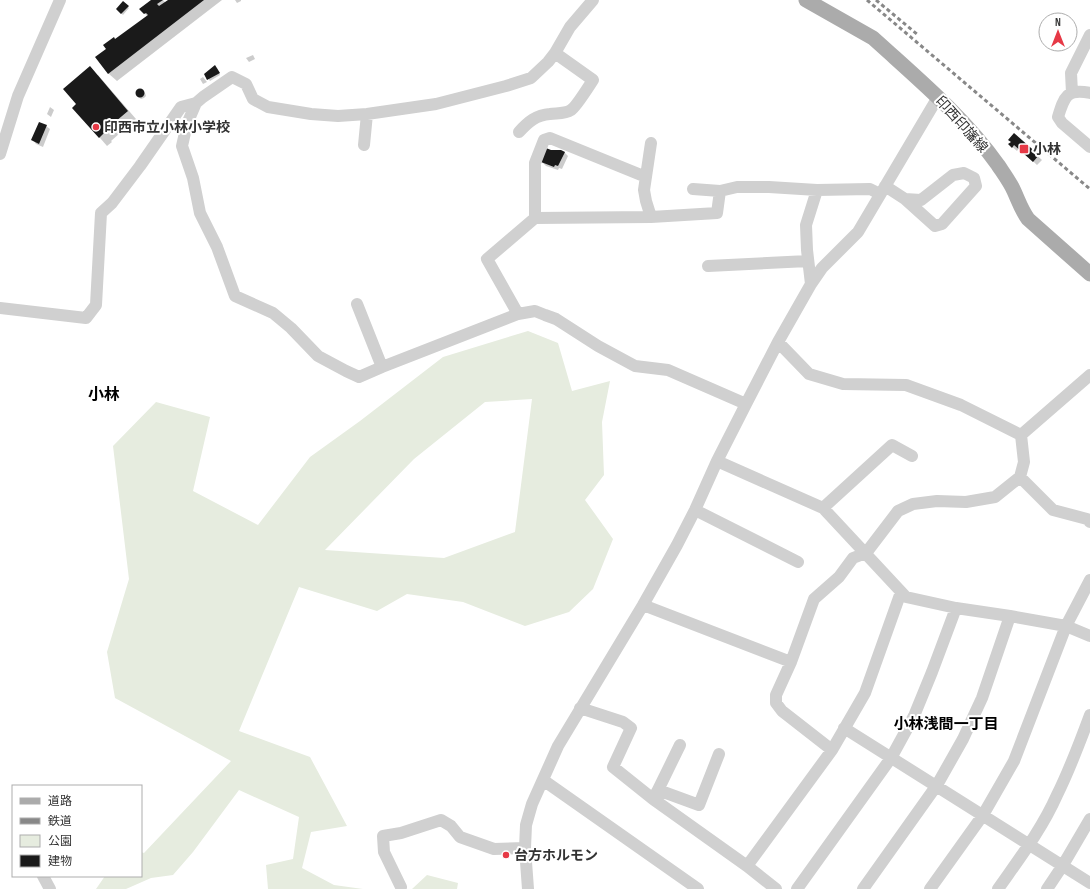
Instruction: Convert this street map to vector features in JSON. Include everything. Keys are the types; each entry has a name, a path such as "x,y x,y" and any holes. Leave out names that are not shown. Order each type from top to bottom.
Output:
{"main road":[{"name":"印西印旛線","path":"806,0 873,38 949,107 998,166 1014,191 1022,210 1028,219 1090,274"}],"street":[{"path":"0,154 18,96 60,0"},
{"path":"0,308 86,318 96,305 101,213 112,203 140,166 181,107 196,103 232,76 246,84 254,99 268,107 311,114 338,116 367,114 436,104 531,78 548,62 570,27 593,0"},
{"path":"1072,93 1070,80 1071,73 1090,34"},
{"path":"519,132 528,122 538,116 564,113 572,110 593,80 555,53"},
{"path":"1090,93 1078,91 1068,94 1062,102 1058,117 1062,123 1090,147"},
{"path":"528,889 525,848 526,825 532,804 558,746 643,606 695,510 717,461 778,342 811,284 822,268 858,232 938,97"},
{"path":"196,103 187,124 182,146 193,178 200,213 216,247 235,296 272,313 291,328 318,356 359,377 518,314 535,311 556,320 598,346 635,366 668,370 746,404"},
{"path":"364,145 367,114"},
{"path":"535,218 534,163 544,140 550,138 646,177"},
{"path":"651,143 644,190 651,217"},
{"path":"693,189 720,191 737,187 770,187 817,190 870,189 883,190 905,199 920,200 953,175 964,173 974,178 976,186 942,224 935,226 905,199"},
{"path":"811,284 806,225 817,190"},
{"path":"518,314 487,259 535,218 651,217 718,213 720,191"},
{"path":"708,266 808,261"},
{"path":"357,304 382,367"},
{"path":"778,342 809,374 843,384 906,385 961,405 1021,435"},
{"path":"1021,435 1090,375"},
{"path":"832,750 782,711 776,703 776,695 791,662 814,599 839,577 853,558 866,553 898,511 913,504 937,501 966,502 995,497 1020,477 1024,462 1021,435"},
{"path":"823,508 892,445 912,456"},
{"path":"717,461 823,508 906,598 956,608 1066,626 1090,636"},
{"path":"1020,477 1053,510 1090,522"},
{"path":"695,510 798,562"},
{"path":"930,889 983,815 1014,761 1066,626 1090,580"},
{"path":"748,866 832,750 865,693 901,592"},
{"path":"643,606 791,662"},
{"path":"797,889 891,758 914,716 956,608"},
{"path":"863,889 937,786 963,739 982,698 1010,616"},
{"path":"580,708 623,722 631,728 613,767 656,794 776,889"},
{"path":"998,889 1030,844 1057,796 1075,755 1090,715"},
{"path":"844,728 1090,883"},
{"path":"656,794 680,745"},
{"path":"656,794 699,806 718,754"},
{"path":"542,780 698,889"},
{"path":"1046,889 1063,865 1090,819"},
{"path":"401,887 384,852 383,836 401,833 440,820 451,826 460,837 494,849 525,848"},
{"path":"44,877 50,889"}],"green space":[{"path":"528,331 558,343 572,391 610,381 602,422 604,475 585,500 613,539 593,589 569,612 525,626 463,602 407,594 377,611 299,587 239,731 310,757 347,826 311,832 302,868 334,885 363,889 268,889 266,865 293,859 299,817 239,790 193,852 173,875 151,878 126,889 96,889 104,877 142,877 142,852 144,853 231,761 115,698 107,652 129,579 113,446 156,402 210,417 193,491 258,525 310,457 360,421 443,357","holes":["532,399 515,532 444,558 325,550 414,459 485,402"]},
{"path":"427,875 458,883 457,889 412,889"}],"building":[{"path":"151,0 163,0 157,4 159,6 168,0 204,0 108,74 95,57 106,49 103,45 114,37 115,39 148,15 146,13 144,14 139,9"},
{"path":"123,1 129,6 121,14 116,9"},
{"path":"215,65 220,73 207,80 204,74"},
{"path":"90,66 128,111 103,132 104,133 99,138 72,108 76,104 63,89"},
{"path":"140,88 145,93 140,98 135,93"},
{"path":"39,122 47,125 39,144 31,140"},
{"path":"1014,133 1039,155 1033,162 1014,145 1012,148 1008,144 1011,142 1008,140"},
{"path":"546,148 565,152 558,166 555,165 554,167 541,162"}],"railway":[{"path":"867,0 1090,189"},
{"path":"876,0 918,35"}],"place":[{"name":"印西市立小林小学校","path":"96,127"},
{"name":"小林","path":"1024,149"},
{"name":"台方ホルモン","path":"506,855"}],"district":[{"name":"小林","path":"104,394"},
{"name":"小林浅間一丁目","path":"946,724"}]}
